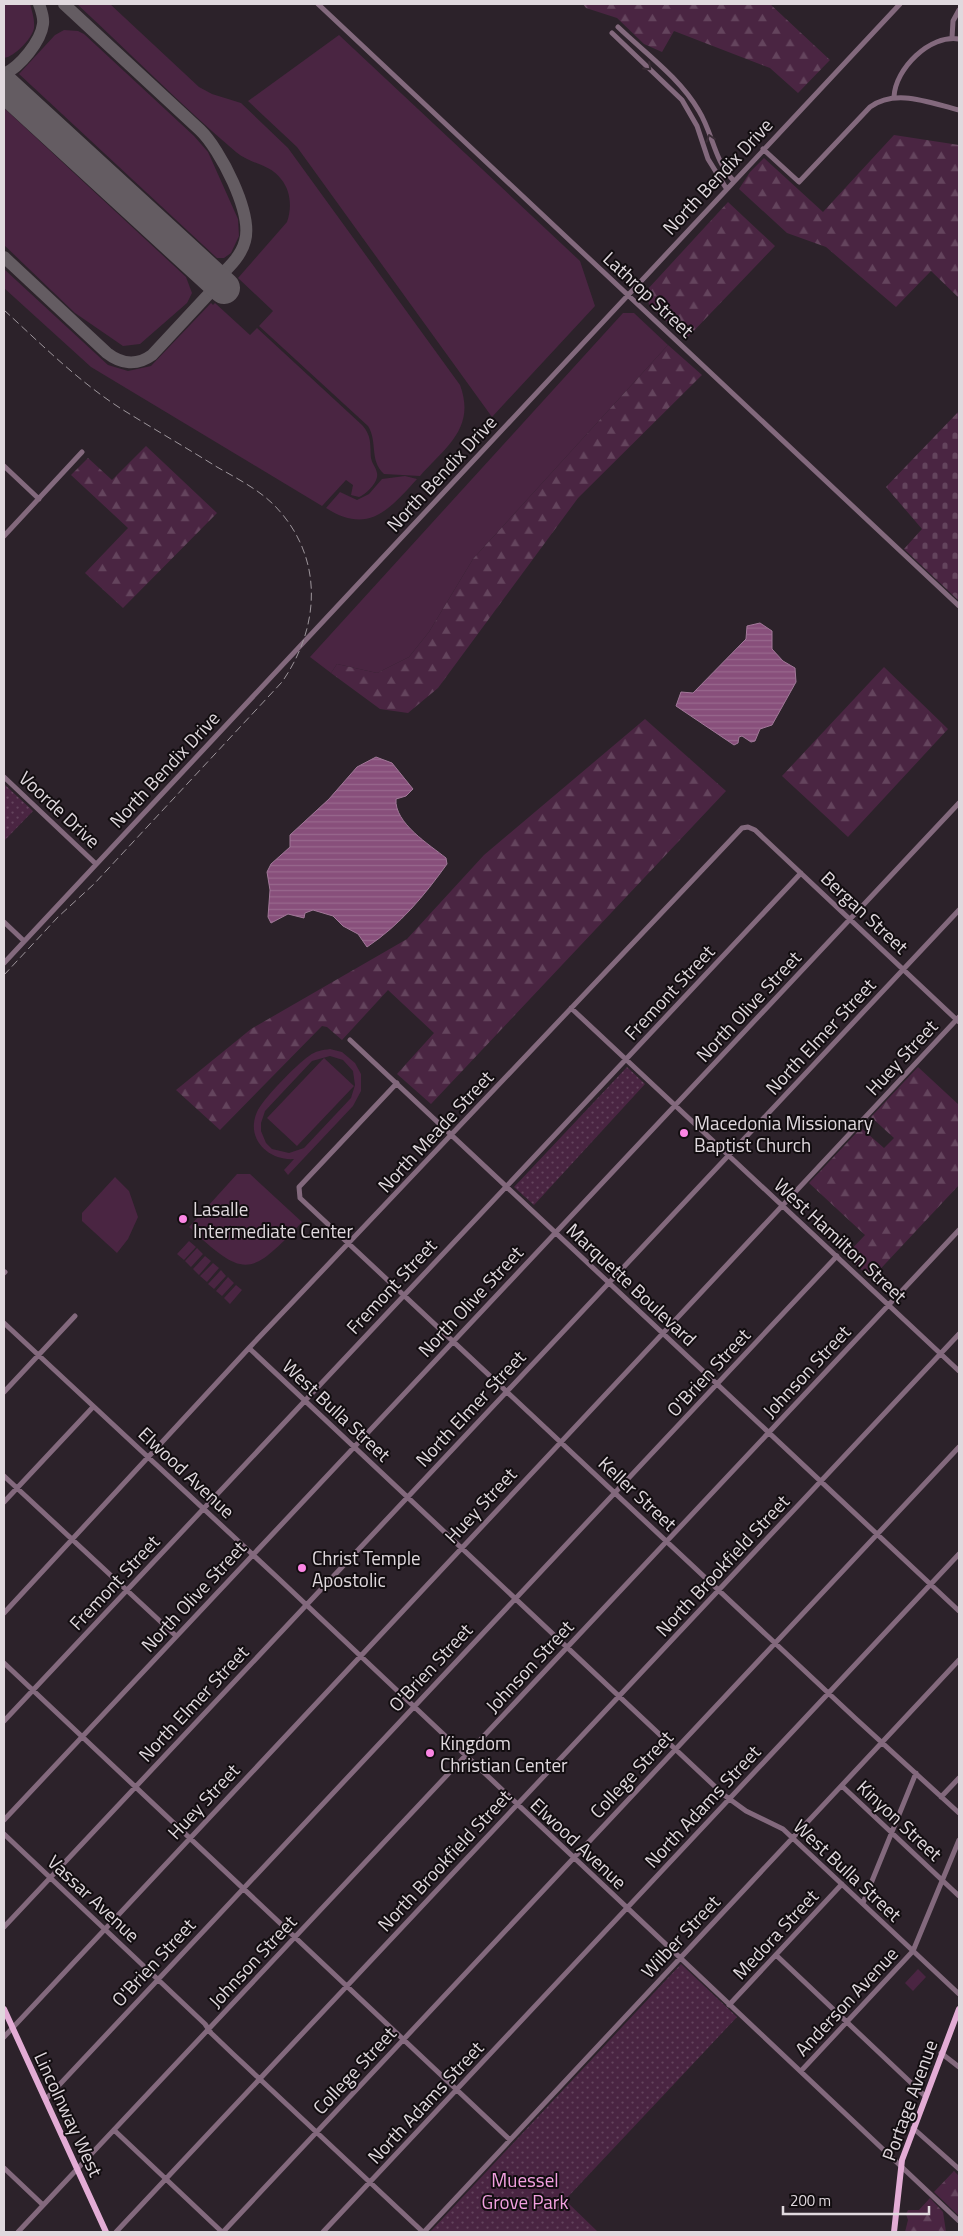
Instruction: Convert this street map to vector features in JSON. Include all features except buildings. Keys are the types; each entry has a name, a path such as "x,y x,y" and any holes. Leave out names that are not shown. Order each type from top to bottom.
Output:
{"main road":[{"name":"Lincolnway West","path":"4,2009 106,2232"},
{"name":"Portage Avenue","path":"894,2232 900,2166 959,2009"}],"street":[{"name":"Lathrop Street","path":"318,4 959,606"},
{"name":"North Bendix Drive","path":"4,963 733,180 900,4"},
{"path":"952,38 953,22 959,10"},
{"path":"618,27 676,82 693,101 705,122 720,165 733,180"},
{"path":"612,33 682,100 697,126 708,159 726,188"},
{"path":"894,97 898,78 922,51 935,41 952,38 959,39"},
{"path":"763,149 799,182 870,107 882,100 894,97 959,110"},
{"path":"4,536 82,452"},
{"path":"4,466 39,499"},
{"name":"Voorde Drive","path":"4,777 96,864"},
{"name":"North Olive Street","path":"4,1820 850,919 958,807"},
{"name":"Bergan Street","path":"748,827 755,830 958,1020"},
{"name":"North Meade Street","path":"4,1613 249,1348 736,834 742,828 748,827"},
{"name":"Fremont Street","path":"4,1721 801,873"},
{"name":"North Elmer Street","path":"4,1926 959,910"},
{"path":"4,922 24,941"},
{"name":"West Hamilton Street","path":"571,1008 959,1371"},
{"name":"Huey Street","path":"4,2037 190,1836 958,1020"},
{"name":"Marquette Boulevard","path":"350,1040 959,1611"},
{"name":"Keller Street","path":"397,1083 300,1187 298,1193 300,1198 828,1693 959,1813"},
{"name":"Johnson Street","path":"18,2232 959,1230"},
{"name":"O'Brien Street","path":"46,2099 837,1256"},
{"path":"4,1392 75,1316"},
{"name":"Elwood Avenue","path":"4,1323 253,1554 959,2221"},
{"name":"North Brookfield Street","path":"116,2232 959,1334"},
{"name":"West Bulla Street","path":"249,1348 516,1597 728,1799 746,1811 779,1826 959,1994"},
{"path":"4,1502 93,1407"},
{"name":"College Street","path":"223,2232 959,1447"},
{"path":"4,1476 176,1636"},
{"name":"North Adams Street","path":"323,2232 959,1554"},
{"name":"Wilber Street","path":"423,2232 959,1660"},
{"path":"4,1663 190,1836 510,2140"},
{"path":"863,1904 916,1774"},
{"path":"942,1797 959,1778"},
{"name":"Kinyon Street","path":"842,1786 959,1896"},
{"name":"Vassar Avenue","path":"4,1834 423,2232"},
{"name":"Anderson Avenue","path":"801,2071 914,1951 959,1840"},
{"name":"Medora Street","path":"729,2005 842,1884"},
{"path":"776,1955 925,2096"},
{"path":"941,2053 959,2067"},
{"path":"913,2128 959,2169"},
{"path":"114,2130 223,2232"},
{"path":"4,2168 43,2205"}],"green space":[{"path":"4,4 30,4 34,28 22,47 4,58"},
{"path":"77,4 110,4 199,87 212,94 241,103 288,148 460,385 464,400 464,413 461,425 456,436 448,446 420,476 384,474 379,469 375,457 373,438 368,426 259,326 273,311 238,278 287,222 290,200 287,189 281,179 266,167 236,152"},
{"path":"583,4 770,4 830,60 798,93 770,68 674,31 662,52 644,44 617,18 586,8"},
{"path":"64,30 78,31 84,34 194,136 208,152 238,219 239,236 231,253 224,258 217,258 19,74 55,35"},
{"path":"339,35 580,261 595,306 492,417 297,147 248,101"},
{"path":"4,108 186,277 192,293 187,303 140,344 123,346 75,313 4,245"},
{"path":"894,135 959,145 959,298 931,271 896,307 826,247 787,233 739,189 750,172 764,158 823,212"},
{"path":"728,202 775,246 686,339 649,305 647,290"},
{"path":"4,269 108,365 128,371 151,366 211,303 213,305 215,303 250,335 257,328 362,425 369,437 371,458 377,473 374,484 359,497 351,495 353,485 346,480 322,506 91,367 4,288"},
{"path":"623,313 634,313 668,345 473,559 429,632 409,657 377,673 337,664 331,673 310,657"},
{"path":"668,345 702,375 578,498 438,688 408,713 380,709 331,673 337,664 377,673 409,657 429,632 473,559"},
{"path":"959,411 959,601 904,549 922,529 886,487"},
{"path":"146,446 217,513 123,608 85,573 128,528 71,475 88,458 112,480"},
{"path":"405,476 417,479 387,509 377,515 366,519 354,519 341,516 326,508 340,492 357,500 369,494 382,479"},
{"path":"884,667 948,729 848,837 782,776"},
{"path":"645,719 726,791 431,1104 397,1074 434,1033 388,990 342,1040 327,1027 322,1026 220,1130 176,1090 251,1029 407,939 484,855"},
{"path":"4,784 33,811 4,841"},
{"path":"330,1049 342,1052 355,1063 361,1074 361,1091 353,1106 288,1175 284,1170 294,1159 276,1156 262,1146 254,1131 257,1112 272,1091 297,1066 311,1054","holes":["330,1056 343,1060 353,1071 355,1085 351,1098 304,1148 289,1153 272,1149 266,1143 261,1131 261,1123 265,1111 312,1061"]},
{"path":"324,1058 354,1086 297,1146 267,1118"},
{"path":"627,1067 645,1084 534,1205 514,1187"},
{"path":"918,1067 959,1105 959,1185 871,1279 846,1255 865,1235 809,1183 861,1128 884,1148 894,1138 871,1117"},
{"path":"237,1174 250,1174 302,1222 271,1253 259,1261 247,1265 236,1263 223,1256 189,1227"},
{"path":"115,1177 129,1191 138,1217 128,1239 117,1253 82,1221 82,1213"},
{"path":"189,1241 196,1247 184,1260 177,1254"},
{"path":"197,1248 203,1254 191,1267 185,1261"},
{"path":"205,1256 211,1261 199,1275 193,1269"},
{"path":"213,1263 219,1268 207,1282 200,1276"},
{"path":"221,1270 226,1276 214,1289 208,1284"},
{"path":"228,1277 234,1283 222,1296 216,1291"},
{"path":"236,1285 242,1290 230,1304 224,1298"},
{"name":"Muessel Grove Park","path":"681,1964 737,2017 565,2200 598,2232 430,2232"},
{"path":"918,1969 926,1977 913,1991 905,1983"},
{"path":"954,2171 959,2176 959,2216 934,2192"},
{"path":"930,2198 943,2212 946,2232 905,2232 908,2210 919,2210"}],"shaded area":[{"path":"760,623 772,631 772,649 783,661 795,668 796,682 772,725 760,729 755,741 751,742 742,736 739,737 738,743 734,745 676,706 681,692 693,693 746,639 747,626"},
{"path":"376,757 392,763 413,789 406,796 396,799 401,817 414,833 446,858 447,864 401,920 367,947 358,934 343,926 333,916 313,910 305,913 304,918 288,914 271,923 268,917 270,890 267,872 271,864 290,847 290,835 329,799 357,767"}],"taxiway":[{"path":"4,74 23,60 38,38 43,21 39,4"},
{"path":"64,4 200,130 217,151 240,199 246,229 243,247 233,262 216,280"},
{"path":"4,257 107,353 112,357 129,362 141,361 152,355 219,283"}],"runway":[{"path":"4,86 224,288"}],"railway":[{"path":"4,310 60,361 104,397 247,484 268,499 290,525 302,546 309,569 311,592 310,615 304,638 295,660 282,682 94,884 58,917 4,975"}],"place":[{"name":"Macedonia Missionary Baptist Church","path":"684,1133"},
{"name":"Lasalle Intermediate Center","path":"183,1219"},
{"name":"Christ Temple Apostolic","path":"302,1568"},
{"name":"Kingdom Christian Center","path":"430,1753"}]}
